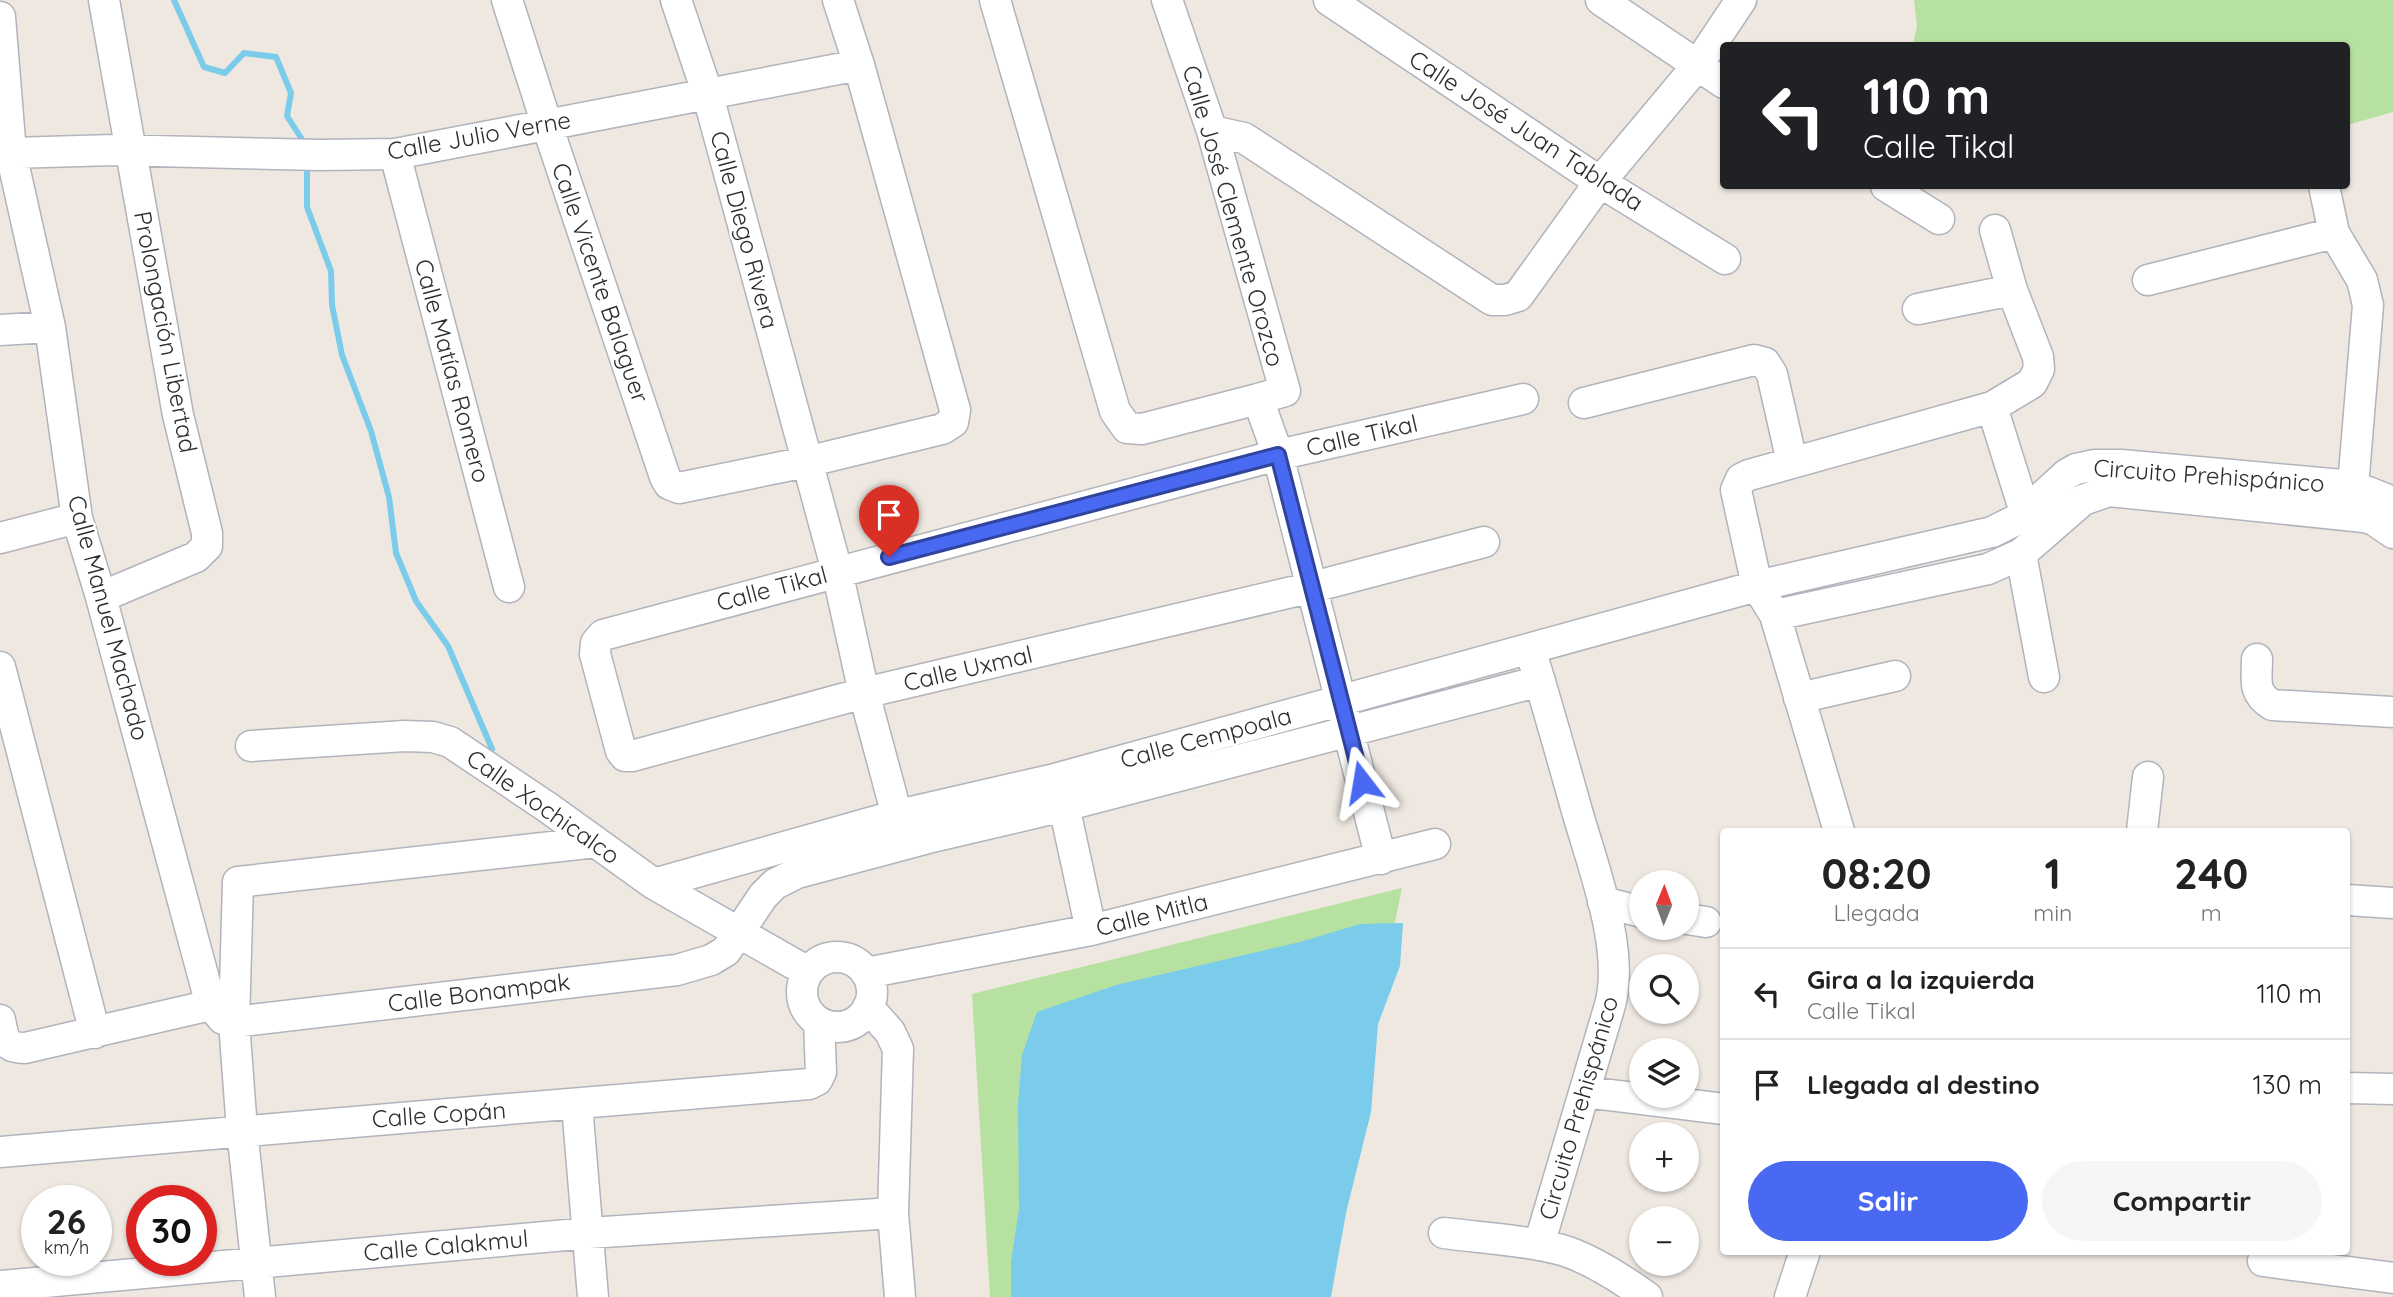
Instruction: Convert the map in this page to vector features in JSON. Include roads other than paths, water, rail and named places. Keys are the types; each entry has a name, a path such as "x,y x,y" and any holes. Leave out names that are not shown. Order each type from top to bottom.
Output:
{"street":[{"name":"Prolongación Libertad","path":"101,597 196,557 207,546 207,533 178,415 104,0"},
{"name":"Calle Vicente Balaguer","path":"508,0 547,125 669,484 684,488 806,462"},
{"name":"Calle Diego Rivera","path":"676,0 707,92 837,571 864,693 898,815 903,845"},
{"path":"806,462 942,429 953,422 955,410 859,65 838,0"},
{"path":"995,0 1115,411 1127,428 1142,429 1258,399"},
{"name":"Calle José Clemente Orozco","path":"1167,0 1212,131 1284,391 1258,399 1278,455 1381,859"},
{"name":"Calle José Juan Tablada","path":"1329,0 1600,182 1724,259"},
{"path":"1601,0 1720,80"},
{"path":"1212,131 1244,138 1492,300 1505,300 1518,296 1600,182 1697,66 1741,0"},
{"name":"Calle Manuel Machado","path":"0,17 10,153 50,327 77,518 223,1014"},
{"name":"Calle Julio Verne","path":"10,153 131,150 320,155 395,154 707,92 859,65"},
{"name":"Calle Matías Romero","path":"395,154 509,587"},
{"path":"1891,189 1939,219"},
{"path":"2325,189 2334,233 2362,280 2368,304 2353,486"},
{"path":"1838,828 1775,615 1757,586 1737,490 1741,479 1792,462 1992,407 2032,383 2039,369 2038,357 2012,290 1995,230"},
{"path":"2148,280 2334,233"},
{"path":"1918,309 2012,290"},
{"path":"0,330 50,327"},
{"path":"1584,403 1754,360 1765,363 1772,374 1792,462"},
{"name":"Calle Tikal","path":"625,756 621,751 595,654 596,643 603,635 1278,455 1523,399"},
{"path":"1992,407 2025,512"},
{"name":"Circuito Prehispánico","path":"1757,586 1992,533 2007,526 2025,512 2067,474 2085,466 2121,466 2364,517 2374,520 2393,533"},
{"name":"Circuito Prehispánico","path":"1775,615 1987,569 2021,554 2082,500 2109,491 2353,486 2393,502"},
{"path":"0,538 77,518"},
{"name":"Calle Uxmal","path":"625,756 864,693 1313,587 1484,542"},
{"path":"1910,551 1917,584"},
{"path":"2021,554 2043,677"},
{"name":"Calle Cempoala","path":"739,931 763,896 775,884 796,873 903,845 1341,702 1757,586"},
{"name":"Circuito Prehispánico","path":"1530,650 1603,902 1615,964 1614,990 1539,1245 1565,1251 1593,1264 1647,1297"},
{"path":"2257,659 2257,690 2262,699 2272,705 2393,712"},
{"path":"0,667 95,1033"},
{"path":"1799,698 1895,676"},
{"name":"Calle Cempoala","path":"654,884 898,815 1059,793 1350,732 1539,681"},
{"name":"Calle Xochicalco","path":"251,746 433,737 450,743 654,884 808,972"},
{"path":"2142,828 2148,777"},
{"path":"1059,793 1091,930"},
{"path":"260,1297 242,1130 223,1014 238,882 596,842"},
{"name":"Calle Mitla","path":"866,973 1091,930 1435,844"},
{"path":"2350,900 2393,903"},
{"path":"1603,902 1629,909"},
{"name":"Calle Bonampak","path":"5,1034 25,1048 95,1033 223,1014 677,970 711,960 726,951 739,931"},
{"path":"837,957 856,963 866,973 872,993 868,1007 864,1014 851,1024 834,1027 819,1022 809,1014 802,996 803,984 808,972 824,959 837,957"},
{"path":"868,1007 890,1032 898,1049 893,1213 900,1297"},
{"name":"Calle Copán","path":"0,1153 242,1130 577,1105 813,1083 821,1072 819,1022"},
{"path":"2350,1088 2393,1089"},
{"path":"1585,1092 1720,1109"},
{"path":"577,1105 593,1297"},
{"name":"Calle Calakmul","path":"0,1286 589,1233 893,1213"},
{"path":"1444,1233 1539,1245"},
{"path":"1790,1297 1804,1255"},
{"path":"2263,1261 2393,1278"}],"water":[{"path":"1403,923 1400,966 1378,1024 1371,1112 1346,1213 1331,1297 1011,1297 1011,1262 1019,1209 1018,1104 1022,1055 1037,1012 1116,985 1300,942 1360,924"}],"waterway":[{"path":"174,0 204,67 225,73 244,53 276,57 291,93 287,116 305,144"},
{"path":"307,162 307,207 331,271 332,305 342,355 371,431 389,497 396,553 416,601 448,646 492,749"}]}
